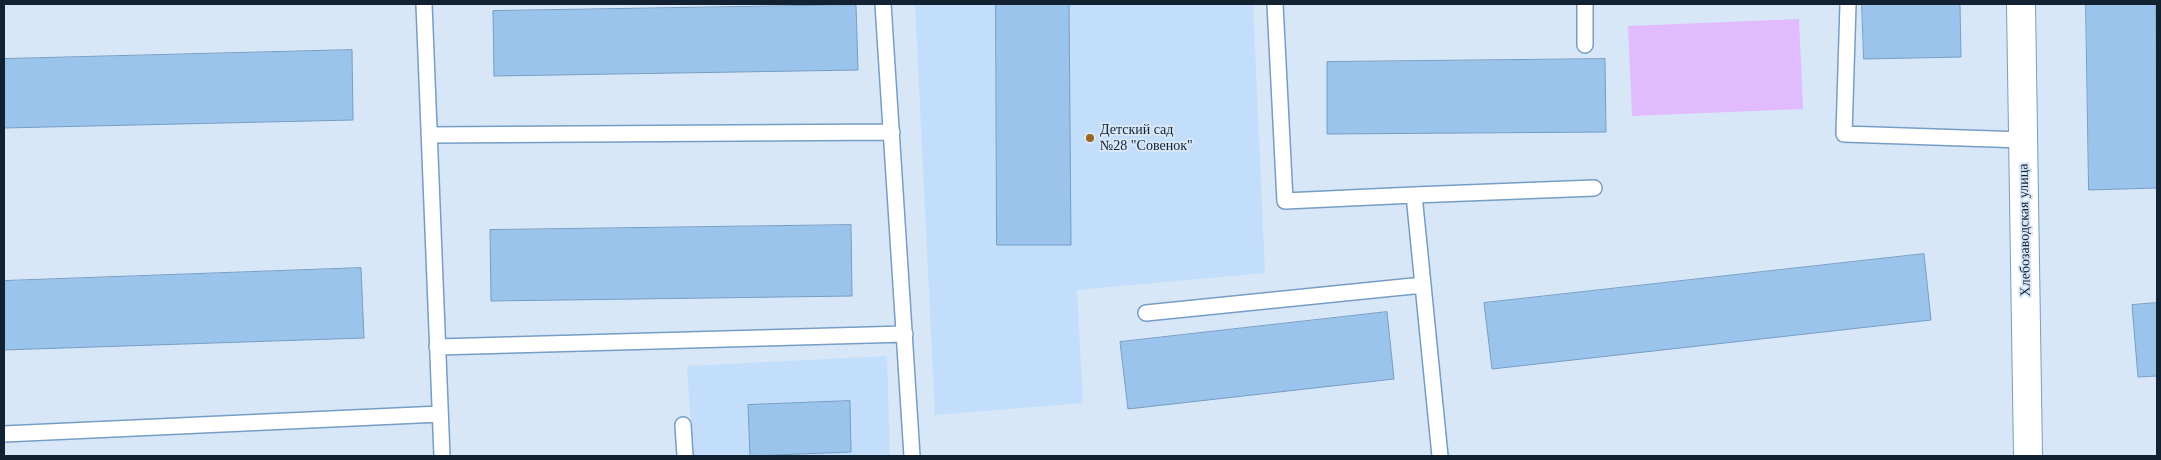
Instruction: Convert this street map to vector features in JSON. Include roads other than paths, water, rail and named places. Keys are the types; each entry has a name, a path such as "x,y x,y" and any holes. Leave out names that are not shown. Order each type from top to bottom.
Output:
{"street":[{"name":"Хлебозаводская улица","path":"2021,4 2028,456"}],"lane":[{"path":"424,4 442,456"},
{"path":"884,4 912,456"},
{"path":"1275,4 1284,201 1594,188"},
{"path":"1585,4 1585,45"},
{"path":"1848,4 1844,134 2023,140"},
{"path":"429,135 892,132"},
{"path":"1414,195 1440,456"},
{"path":"1146,313 1423,285"},
{"path":"437,348 905,334"},
{"path":"4,434 440,414"},
{"path":"683,425 685,456"}],"place":[{"name":"Детский сад №28 \"Совенок\"","path":"1090,138"}]}
